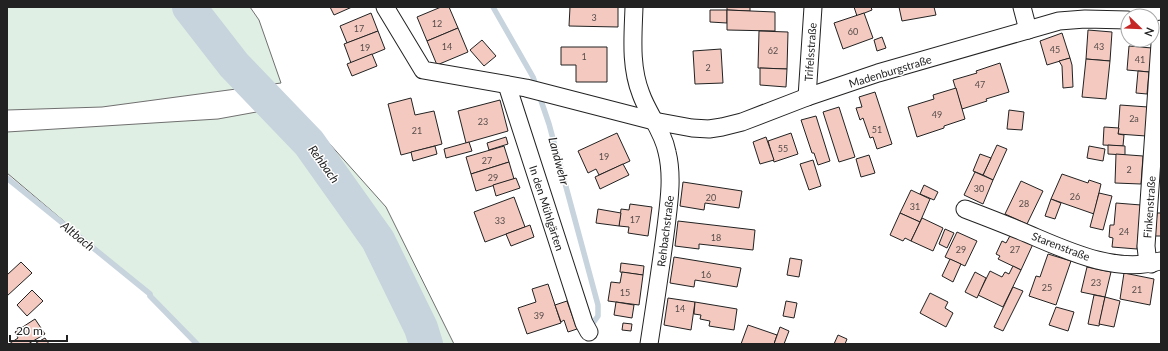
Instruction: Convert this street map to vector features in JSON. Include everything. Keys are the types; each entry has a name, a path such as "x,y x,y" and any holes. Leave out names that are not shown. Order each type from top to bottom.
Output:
{"street":[{"path":"385,7 423,70 526,88 654,121"},
{"name":"Rehbachstraße","path":"634,7 633,54 635,77 641,95 662,136 667,151 670,168 670,195 649,344"},
{"name":"Trifelsstraße","path":"807,98 813,7"},
{"path":"1022,7 1028,30"},
{"name":"Madenburgstraße","path":"654,121 692,128 716,128 742,122 878,74 1059,21 1085,19 1120,20"},
{"name":"Finkenstraße","path":"1156,262 1147,255 1146,246 1161,29"},
{"name":"In den Mühlgärten","path":"507,85 584,323 589,332"},
{"name":"Starenstraße","path":"965,209 1057,246 1095,259 1122,264 1139,265 1156,262"}],"green space":[{"path":"7,7 250,7 259,20 281,83 102,107 7,110"},
{"path":"295,105 386,207 454,344 198,344 150,294 7,173 7,132 218,119"}],"building":[{"path":"330,7 352,7 334,15"},
{"path":"441,7 449,7 458,28 427,41 417,17"},
{"path":"570,7 618,7 618,27 569,26"},
{"path":"727,7 750,7 750,11 727,10"},
{"path":"854,7 871,7 872,10 857,16"},
{"path":"899,7 934,7 936,15 902,21"},
{"path":"710,10 727,10 727,23 710,22"},
{"path":"727,10 775,12 775,31 727,30"},
{"path":"371,13 378,31 347,43 340,26"},
{"path":"864,13 873,38 843,49 834,23"},
{"path":"458,28 468,52 437,65 427,41"},
{"path":"1088,30 1112,32 1110,61 1086,59"},
{"path":"378,31 385,49 351,63 344,44"},
{"path":"759,31 788,32 787,69 758,68"},
{"path":"1062,33 1070,58 1047,65 1040,41"},
{"path":"882,37 886,48 877,51 874,40"},
{"path":"482,40 496,56 484,66 470,50"},
{"path":"561,47 607,47 607,82 576,82 576,65 561,65"},
{"path":"1129,48 1152,48 1150,72 1127,70"},
{"path":"721,49 723,83 695,84 693,51"},
{"path":"372,54 377,66 352,76 347,64"},
{"path":"1070,58 1072,65 1073,87 1063,88 1062,66 1059,61"},
{"path":"1086,59 1110,61 1106,99 1082,97"},
{"path":"1000,63 1009,92 986,99 987,101 962,109 953,80 977,73 976,71"},
{"path":"760,68 787,69 786,87 760,85"},
{"path":"1138,71 1149,72 1147,94 1136,93"},
{"path":"956,88 965,119 917,137 908,107 934,99 933,95"},
{"path":"875,92 892,144 877,149 873,137 870,138 863,118 860,120 856,108 862,107 859,97"},
{"path":"411,98 415,115 434,111 442,144 401,155 388,104"},
{"path":"500,100 508,131 466,143 458,111"},
{"path":"1120,105 1148,107 1146,136 1118,134"},
{"path":"839,107 855,157 839,162 823,112"},
{"path":"1009,110 1024,112 1022,130 1007,129"},
{"path":"816,116 830,161 818,165 814,153 812,153 801,120"},
{"path":"1104,127 1119,128 1118,134 1124,135 1123,146 1103,145"},
{"path":"617,133 630,161 599,175 596,169 588,173 578,151"},
{"path":"791,133 798,154 774,162 768,141"},
{"path":"506,137 508,144 489,150 487,143"},
{"path":"766,137 774,160 760,164 753,142"},
{"path":"469,142 472,151 446,158 444,149"},
{"path":"997,145 1007,149 993,180 983,175"},
{"path":"1108,145 1125,146 1125,155 1108,154"},
{"path":"435,146 437,154 413,161 411,152"},
{"path":"504,146 509,162 471,174 466,157"},
{"path":"1089,146 1105,149 1103,161 1087,158"},
{"path":"980,154 991,158 983,175 973,171"},
{"path":"1116,154 1143,156 1141,184 1115,183"},
{"path":"869,155 875,173 861,177 856,159"},
{"path":"813,160 821,186 809,190 800,164"},
{"path":"509,162 514,179 476,191 471,174"},
{"path":"623,164 629,175 600,189 595,177"},
{"path":"975,172 993,180 983,204 964,195"},
{"path":"1062,174 1088,183 1089,180 1101,184 1094,214 1051,199"},
{"path":"516,178 520,188 496,196 493,185"},
{"path":"1021,181 1043,191 1027,224 1005,214"},
{"path":"683,182 742,191 739,208 705,203 704,210 680,206"},
{"path":"924,185 938,192 934,200 920,194"},
{"path":"911,190 930,199 920,222 900,213"},
{"path":"1099,193 1112,196 1103,230 1090,227"},
{"path":"514,197 525,227 485,242 474,212"},
{"path":"1051,199 1061,203 1055,219 1045,216"},
{"path":"1116,203 1141,205 1137,249 1112,247 1113,238 1109,237 1110,225 1114,225"},
{"path":"630,204 652,207 648,236 628,233 629,227 619,226 621,209 629,210"},
{"path":"598,209 621,213 619,226 596,223"},
{"path":"900,213 920,222 911,241 905,238 903,241 890,235"},
{"path":"1157,213 1161,213 1161,236 1155,236"},
{"path":"922,218 943,228 933,251 911,241"},
{"path":"678,221 755,230 753,250 699,244 699,249 675,246"},
{"path":"530,225 534,237 511,246 506,234"},
{"path":"945,229 954,233 947,248 939,244"},
{"path":"957,232 977,241 965,266 945,257"},
{"path":"1011,234 1033,244 1021,270 998,259 1000,256 996,254 1002,241 1006,243"},
{"path":"1048,254 1071,261 1056,305 1029,296 1036,276 1040,277"},
{"path":"674,257 741,268 737,287 695,280 694,287 670,283"},
{"path":"790,258 802,260 799,277 787,275"},
{"path":"950,259 961,264 953,282 942,276"},
{"path":"21,262 32,273 7,296 7,275"},
{"path":"621,263 644,266 643,275 620,272"},
{"path":"1013,266 1021,270 1003,307 978,295 990,271 1002,277 1005,272 1009,274"},
{"path":"1087,267 1111,272 1105,297 1081,292"},
{"path":"622,272 643,275 639,305 608,301 611,282 620,283"},
{"path":"975,272 986,278 977,298 965,292"},
{"path":"1124,273 1154,279 1150,305 1120,299"},
{"path":"548,284 561,323 527,334 518,308 536,302 532,289"},
{"path":"1013,287 1023,291 1003,331 994,327"},
{"path":"32,290 43,301 27,316 17,305"},
{"path":"930,293 948,302 945,308 953,313 946,327 920,313"},
{"path":"1094,295 1105,297 1099,326 1088,324"},
{"path":"1105,297 1120,301 1114,327 1099,324"},
{"path":"668,298 695,302 691,330 664,325"},
{"path":"567,301 577,329 568,332 564,320 561,322 555,305"},
{"path":"786,301 797,303 794,318 783,316"},
{"path":"616,302 634,305 632,318 614,315"},
{"path":"695,302 737,309 734,330 709,326 710,321 700,319 701,315 694,314"},
{"path":"1056,307 1074,312 1068,331 1049,325"},
{"path":"35,319 45,334 28,344 9,344 18,338 15,332"},
{"path":"623,323 632,324 631,331 622,330"},
{"path":"748,325 777,335 774,344 741,344"},
{"path":"780,327 789,331 784,344 774,344"},
{"path":"838,335 847,339 845,344 834,344"},
{"path":"45,338 49,344 36,343"}],"waterway":[{"name":"Rehbach","path":"189,7 234,65 309,143 378,240 421,328 426,344"},
{"name":"Landwehr","path":"493,7 533,77 549,124 598,305 598,316 593,323"},
{"name":"Altbach","path":"7,178 150,294"},
{"name":"Altbach","path":"150,296 197,344"}]}
